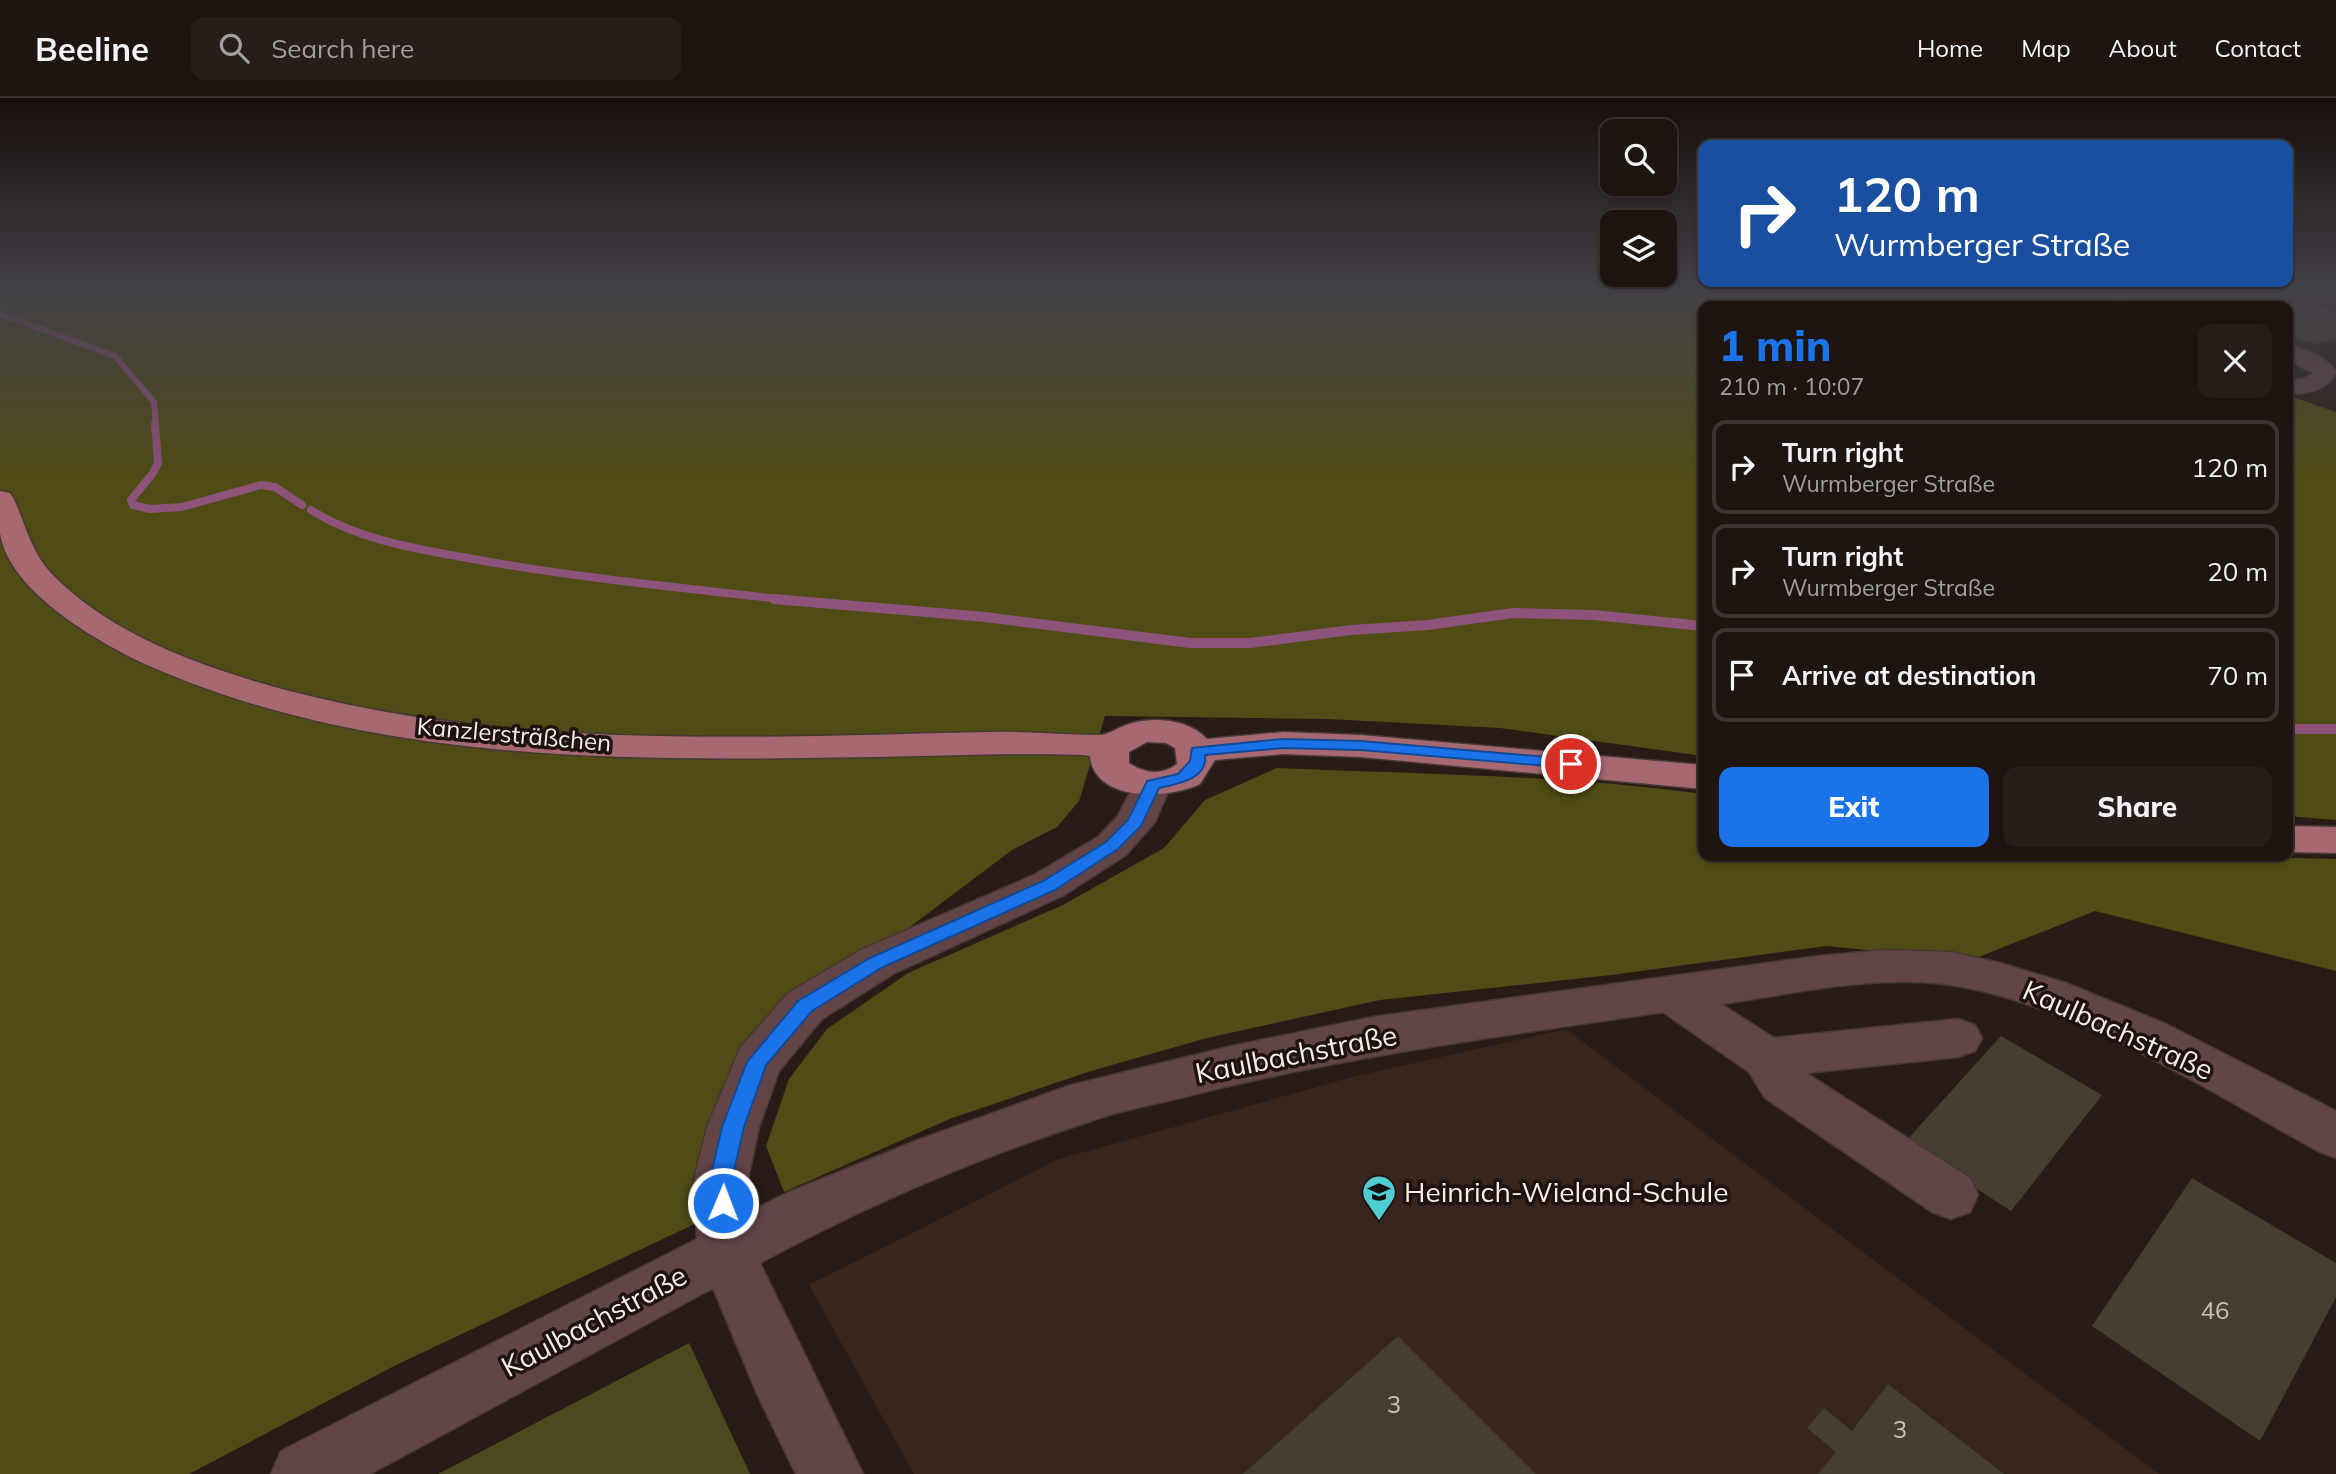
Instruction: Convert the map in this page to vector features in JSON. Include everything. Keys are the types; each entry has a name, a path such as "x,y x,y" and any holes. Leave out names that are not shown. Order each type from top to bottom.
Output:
{"main road":[{"name":"Kanzlersträßchen","path":"0,499 20,546 38,577 86,619 121,640 172,664 236,687 297,704 449,731 638,746 1039,743 1112,747"},
{"path":"1157,731 1183,737 1197,751 1198,761 1193,770 1183,778 1152,785 1125,779 1109,764 1108,755 1112,747 1130,734 1157,731"},
{"path":"1197,751 1283,743 1361,746 1698,777"},
{"path":"2293,839 2336,840"}],"street":[{"path":"2293,354 2313,362 2325,372 2321,381 2293,388"},
{"path":"2293,391 2326,404"},
{"path":"830,1474 779,1375 726,1251 721,1179 733,1127 757,1062 805,1006 877,962 1049,886 1101,852 1135,822 1152,785"},
{"name":"Kaulbachstraße","path":"304,1474 726,1251 818,1205 937,1156 1086,1101 1232,1065 1373,1036 1890,965 1951,969 2014,984 2086,1010 2184,1056 2336,1136"},
{"path":"1671,994 1766,1058 1783,1084 1951,1195"},
{"path":"1766,1058 1854,1040 1958,1038"}],"shaded area":[{"path":"0,352 1698,352 1698,755 1500,728 1328,719 1105,716 1079,801 1057,827 1012,850 870,957 802,992 701,1221 396,1365 189,1474 0,1474"},
{"path":"2293,397 2336,412 2336,820 2293,816"},
{"path":"1277,768 1543,779 1698,793 1698,861 2336,859 2336,971 2095,911 1971,960 1826,946 1611,975 1380,1000 1207,1038 1091,1071 952,1118 784,1192 766,1146 789,1079 827,1029 908,973 1063,905 1164,848 1205,800"},
{"name":"Heinrich-Wieland-Schule","path":"1566,1029 2159,1474 914,1474 809,1285 1059,1159 1352,1077"},
{"path":"689,1343 750,1474 438,1474"}],"building":[{"path":"2001,1036 2102,1095 2011,1211 1905,1142"},
{"path":"2192,1178 2336,1263 2336,1297 2260,1441 2092,1326"},
{"path":"1398,1336 1536,1474 1243,1474"},
{"path":"1888,1384 2004,1474 1818,1474 1836,1452 1807,1428 1824,1408 1852,1431"}],"waterway":[{"path":"105,352 115,356 154,402 156,426"},
{"path":"155,424 158,463 131,500 133,505 150,509 182,507 261,485 275,487 302,505"},
{"path":"311,510 368,536 431,551 591,577 789,600"},
{"path":"774,599 985,617 1190,643 1250,643 1351,630 1428,625 1513,613 1594,615 1698,625"},
{"path":"2293,729 2336,729"}],"place":[{"name":"Heinrich-Wieland-Schule","path":"1379,1222"}],"route":[{"path":"723,1203 721,1179 733,1127 757,1062 805,1006 877,962 1049,886 1112,845 1135,822 1152,785 1183,778 1193,770 1198,761 1197,751 1283,743 1361,746 1571,764"}]}
